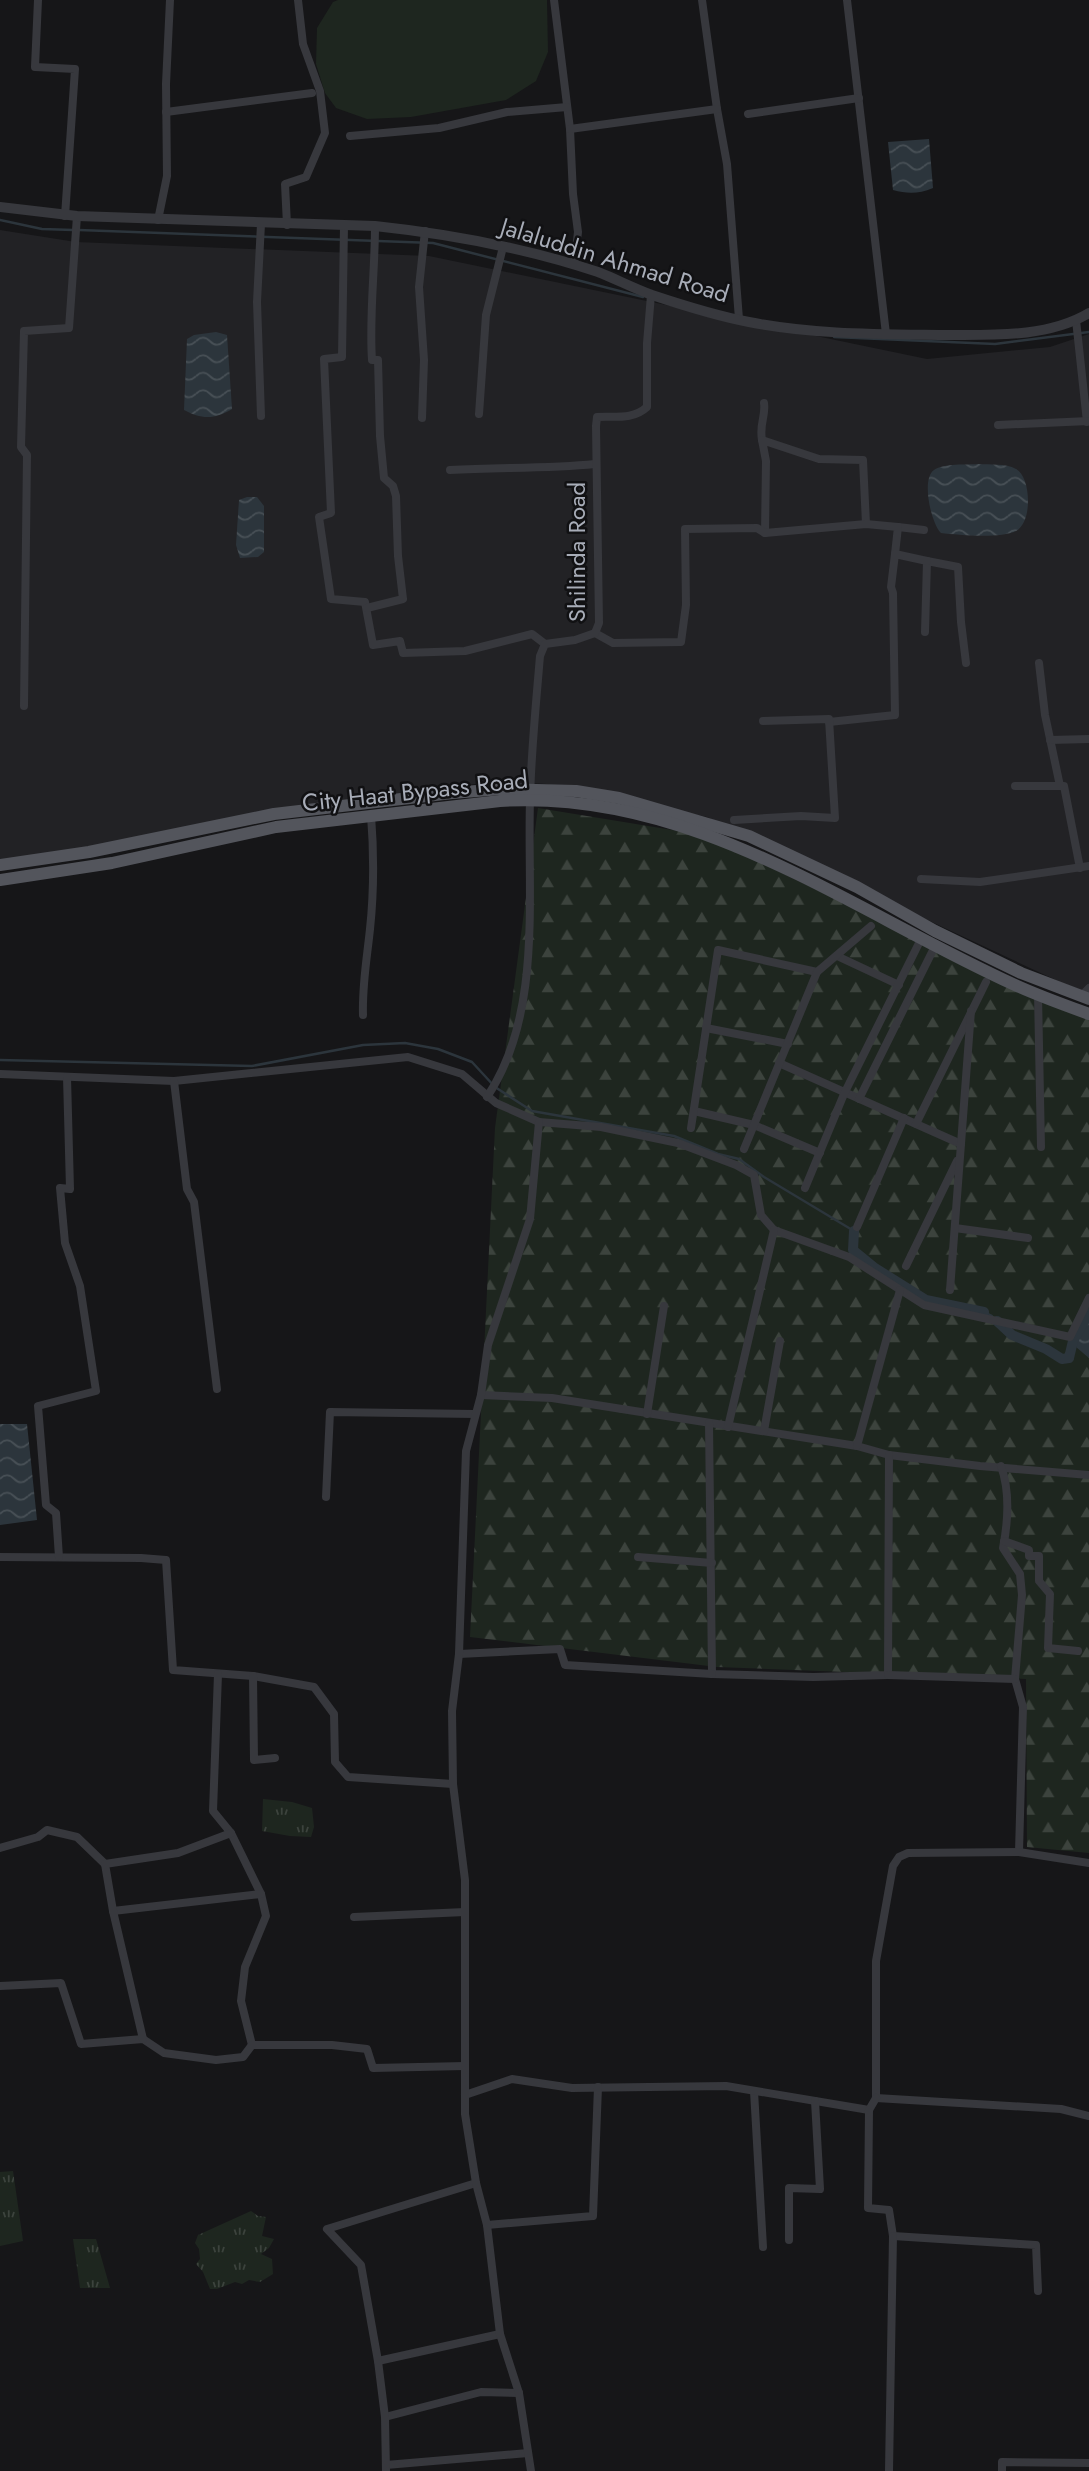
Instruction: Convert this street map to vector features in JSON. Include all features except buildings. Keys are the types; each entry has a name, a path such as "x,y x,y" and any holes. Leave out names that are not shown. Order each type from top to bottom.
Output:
{"main road":[{"name":"City Haat Bypass Road","path":"0,880 112,863 276,827 530,794 576,791 619,798 681,814 749,836 857,887 935,931 1021,973 1086,995"},
{"name":"City Haat Bypass Road","path":"0,865 89,852 274,814 452,793 530,794 617,809 743,848 1015,986 1089,1014"}],"street":[{"path":"24,706 27,455 21,447 24,331 69,328 75,69 35,67 38,0"},
{"path":"159,220 167,176 170,0"},
{"path":"287,225 285,184 306,177 326,133 320,91 303,44 298,0"},
{"path":"554,0 570,129 578,232 574,265"},
{"path":"702,0 727,164 739,319"},
{"path":"848,0 886,334"},
{"path":"166,112 312,93"},
{"path":"748,114 859,97"},
{"path":"350,136 439,128 508,112 567,107"},
{"path":"570,129 717,109"},
{"name":"Jalaluddin Ahmad Road","path":"0,207 71,216 375,226 425,231 528,251 599,273 651,295 739,319 838,334 988,335 1039,331 1076,320 1089,313"},
{"path":"261,224 257,302 261,416"},
{"path":"344,226 342,357 324,359 331,513 319,517 331,599 365,602 373,645 400,641 403,653 465,651 532,634 545,644"},
{"path":"367,608 404,599 398,556 396,496 393,486 384,478 378,360 372,360 370,333 375,226"},
{"path":"422,418 424,360 419,287 425,231"},
{"path":"479,414 486,314 503,247"},
{"name":"Shilinda Road","path":"489,1095 511,1051 523,995 531,934 530,794 540,656 545,644 575,640 595,633 599,623 595,464 597,417 632,416 640,414 647,407 647,343 651,295"},
{"path":"998,425 1088,421 1076,320"},
{"path":"764,403 766,413 760,421 766,461 765,533"},
{"path":"762,440 811,457 863,460 866,524"},
{"path":"450,470 595,464"},
{"path":"595,633 613,642 681,642 686,605 685,529 757,528 765,533 866,524 924,530"},
{"path":"829,722 895,715 891,587 898,527"},
{"path":"895,554 958,567 966,663"},
{"path":"925,632 927,561"},
{"path":"1039,663 1050,740 1060,786"},
{"path":"734,820 835,818 829,719 764,721"},
{"path":"1050,740 1089,739"},
{"path":"921,879 980,882 1085,867 1064,786 1015,786"},
{"path":"363,1015 365,961 373,886 371,815"},
{"path":"744,1149 817,972 871,926"},
{"path":"805,1188 845,1092 922,937"},
{"path":"859,1099 936,944"},
{"path":"691,1128 718,950 817,972"},
{"path":"837,956 899,985"},
{"path":"916,1124 986,982"},
{"path":"1038,994 1041,1147"},
{"path":"950,1290 971,1011"},
{"path":"706,1028 788,1044"},
{"path":"0,1074 174,1081 408,1057 462,1074 489,1095 540,1122 601,1127 678,1143 736,1164 754,1175 761,1215 774,1230 849,1257 924,1305 1070,1337 1089,1298"},
{"path":"779,1063 961,1144"},
{"path":"59,1558 56,1513 46,1505 38,1406 96,1391 80,1286 65,1242 61,1213 60,1188 70,1189 67,1077"},
{"path":"174,1081 187,1189 194,1202 217,1389"},
{"path":"694,1111 754,1125 820,1153"},
{"path":"857,1227 904,1118"},
{"path":"531,2471 519,2393 500,2334 487,2224 476,2183 464,2114 465,1881 453,1784 452,1711 459,1654 466,1451 481,1395 488,1345 530,1219 540,1122"},
{"path":"906,1266 960,1155"},
{"path":"955,1228 1028,1238"},
{"path":"728,1427 774,1230"},
{"path":"857,1446 900,1290"},
{"path":"647,1414 664,1306"},
{"path":"764,1432 780,1341"},
{"path":"481,1395 552,1398 857,1446 889,1455 1089,1475"},
{"path":"326,1497 330,1412 475,1414"},
{"path":"709,1423 712,1674"},
{"path":"888,1675 889,1455"},
{"path":"1001,1466 1007,1483 1007,1531 1003,1548 1020,1574 1022,1595 1015,1679 1023,1707 1019,1852"},
{"path":"1004,1542 1029,1550 1029,1556 1039,1556 1039,1581 1051,1594 1048,1648 1077,1651"},
{"path":"0,1557 166,1560 173,1670 253,1676 314,1687 334,1714 335,1762 348,1777 453,1784"},
{"path":"638,1557 712,1563"},
{"path":"459,1654 560,1649 565,1665 712,1674 1015,1679"},
{"path":"218,1674 213,1811 232,1833 261,1894 266,1916 244,1967 241,2001 252,2045"},
{"path":"253,1676 254,1760 275,1758"},
{"path":"0,1848 38,1837 47,1830 77,1837 105,1864 113,1911 143,2039"},
{"path":"105,1864 178,1853 232,1833"},
{"path":"889,2471 893,2236 889,2210 868,2208 869,2110 876,2098 876,1961 893,1866 899,1857 908,1853 1019,1852 1089,1863"},
{"path":"113,1911 261,1894"},
{"path":"354,1917 465,1912"},
{"path":"0,1986 61,1983 80,2044 143,2039 164,2053 216,2060 243,2057 252,2045"},
{"path":"252,2045 332,2045 367,2049 373,2068 465,2066"},
{"path":"465,2095 512,2079 572,2088 726,2087 869,2110"},
{"path":"487,2224 593,2216 598,2087"},
{"path":"754,2091 763,2247"},
{"path":"876,2098 1062,2109 1089,2116"},
{"path":"789,2240 789,2188 820,2189 815,2101"},
{"path":"476,2183 327,2229 361,2265 385,2417 386,2468 528,2453"},
{"path":"893,2236 1036,2245 1038,2291"},
{"path":"378,2361 500,2334"},
{"path":"385,2417 481,2392 519,2393"},
{"path":"1002,2471 1003,2462 1089,2463"}],"shaded area":[{"path":"0,230 76,242 429,256 927,359 1050,347 1089,334 1089,993 1060,982 707,817 546,784 497,781 279,811 0,866"}],"green space":[{"path":"547,0 548,52 536,81 506,100 411,117 367,119 336,108 325,93 316,64 317,28 333,2"},
{"path":"538,808 703,835 1020,988 1089,1011 1089,1853 1027,1847 1026,1679 717,1667 470,1637 495,1128"},
{"path":"263,1799 292,1802 312,1808 314,1827 311,1837 262,1831"},
{"path":"13,2171 23,2241 0,2246 0,2172"},
{"path":"251,2211 266,2217 262,2236 274,2239 269,2248 261,2254 272,2259 273,2274 260,2282 249,2280 242,2284 235,2282 210,2289 203,2272 196,2264 200,2259 195,2243 198,2235"},
{"path":"73,2239 96,2239 110,2288 80,2288"}],"water":[{"path":"929,139 933,188 913,193 893,190 888,142"},
{"path":"216,332 227,335 232,409 213,417 202,417 184,410 187,339 194,335"},
{"path":"944,466 1007,466 1021,474 1028,500 1025,519 1016,531 1000,535 941,533 929,501 930,475"},
{"path":"257,497 264,506 264,552 258,557 240,558 236,545 239,500"},
{"path":"1089,1319 1089,1358 1076,1347 1080,1331"},
{"path":"0,1424 27,1424 37,1520 0,1525"}],"waterway":[{"path":"0,220 42,229 73,230"},
{"path":"79,230 433,243 643,297"},
{"path":"834,337 995,344 1089,332"},
{"path":"0,1060 252,1066 363,1045 405,1043 438,1049 472,1062 495,1087 532,1111 674,1136 718,1154 739,1159 854,1231"},
{"path":"854,1231 853,1250 875,1268 926,1300 984,1312"},
{"path":"984,1312 992,1316"},
{"path":"997,1321 1012,1335 1062,1359 1069,1358 1073,1341 1089,1313"}]}
